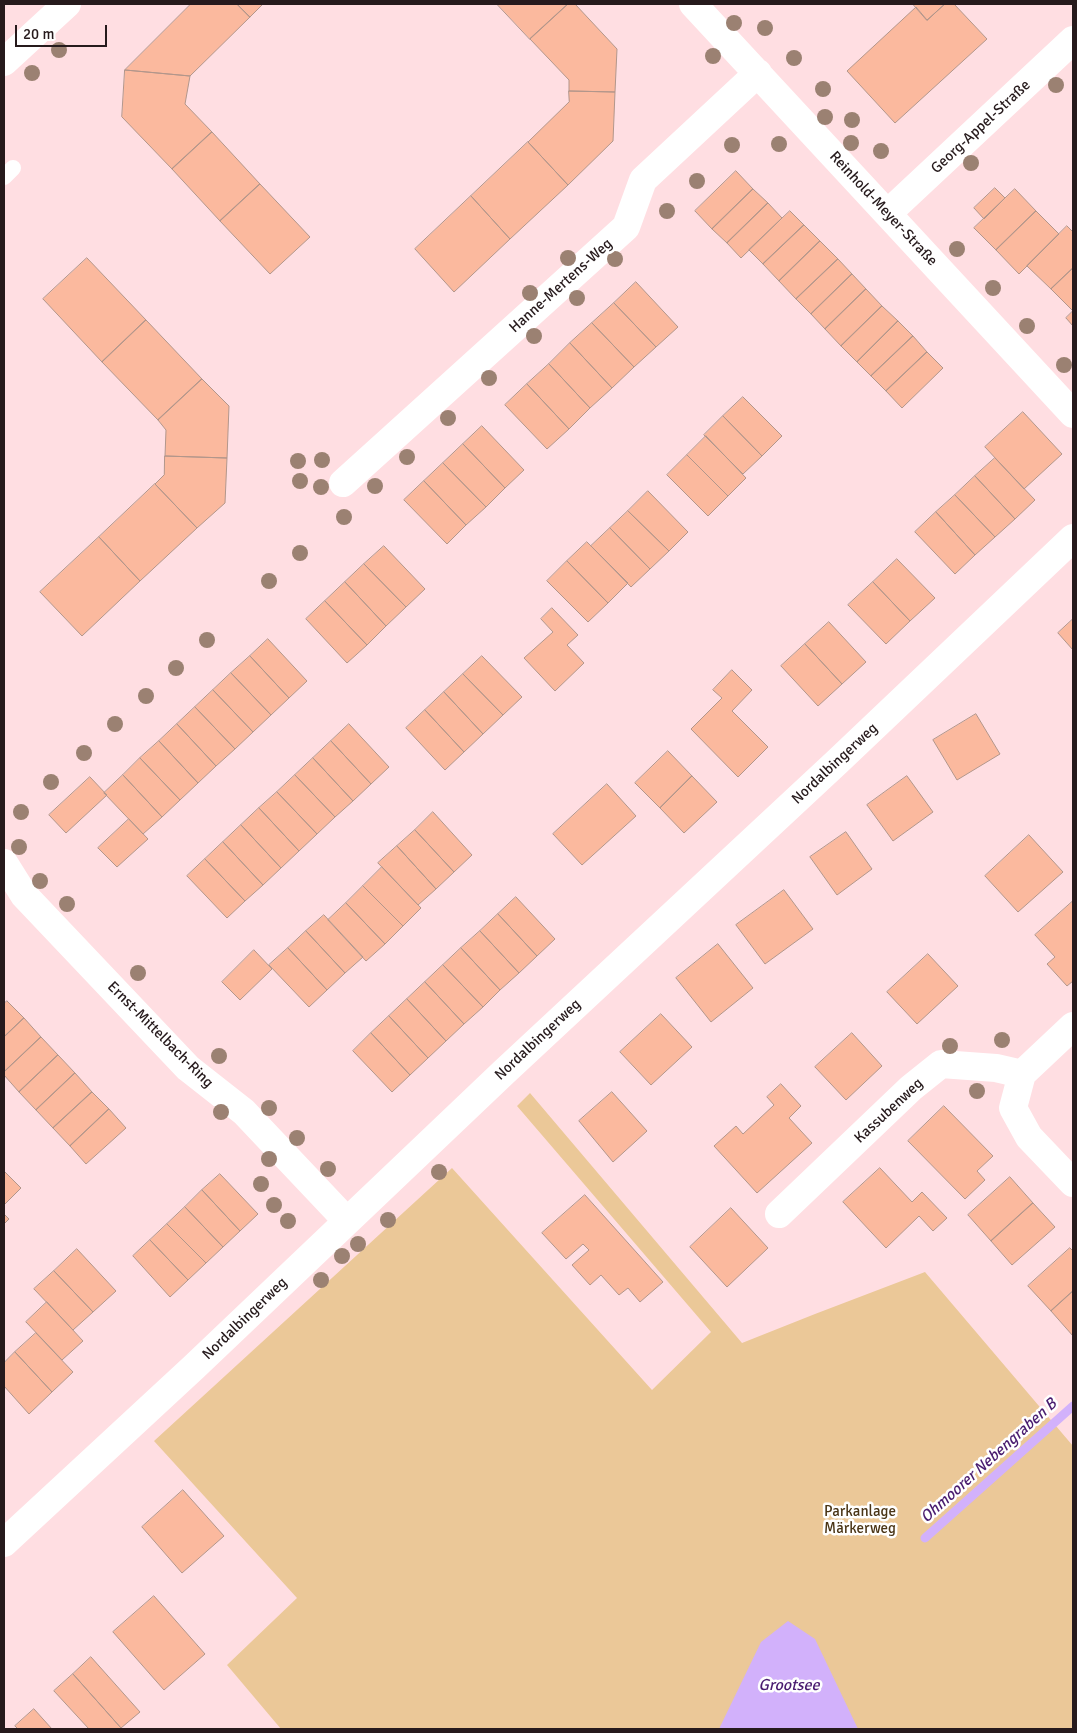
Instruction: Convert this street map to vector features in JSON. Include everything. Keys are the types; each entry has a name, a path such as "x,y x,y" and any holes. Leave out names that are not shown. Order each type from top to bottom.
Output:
{"street":[{"path":"4,62 67,4"},
{"name":"Reinhold-Meyer-Straße","path":"693,4 1073,414"},
{"name":"Georg-Appel-Straße","path":"888,213 1073,40"},
{"name":"Hanne-Mertens-Weg","path":"343,484 626,227 643,180 758,73"},
{"name":"Nordalbingerweg","path":"4,1543 194,1368 503,1073 837,762 1073,538"},
{"name":"Ernst-Mittelbach-Ring","path":"4,863 24,895 181,1060 198,1077 244,1112 347,1221"},
{"path":"1073,1026 1022,1074 1013,1108 1029,1137 1073,1183"},
{"name":"Kassubenweg","path":"779,1214 911,1088 941,1064 996,1068 1022,1074"}],"green space":[{"name":"Parkanlage Märkerweg","path":"530,1093 742,1343 925,1272 1073,1446 1073,1729 281,1729 227,1665 297,1598 154,1441 452,1168 652,1390 711,1332 517,1106"}],"water":[{"name":"Grootsee","path":"788,1621 815,1639 858,1729 719,1729 761,1642"}],"building":[{"path":"191,4 237,4 250,17 190,76 125,70"},
{"path":"237,4 263,4 250,17"},
{"path":"497,4 568,4 530,39"},
{"path":"568,4 575,4 617,49 615,92 569,91 569,80 530,39"},
{"path":"913,4 945,4 927,20"},
{"path":"945,4 954,4 987,39 895,123 847,71 916,7 927,20"},
{"path":"125,70 190,76 185,104 212,132 172,169 122,117"},
{"path":"569,91 615,92 613,141 568,185 528,142 569,102"},
{"path":"212,132 260,184 220,221 172,169"},
{"path":"528,142 568,185 510,239 471,196"},
{"path":"736,171 753,189 712,229 695,211"},
{"path":"260,184 310,237 270,274 220,221"},
{"path":"995,188 1005,198 984,219 974,208"},
{"path":"753,189 768,203 727,243 712,229"},
{"path":"1015,189 1036,211 996,250 974,228"},
{"path":"471,196 510,239 454,292 415,249"},
{"path":"768,203 782,218 741,258 727,243"},
{"path":"790,211 804,225 763,264 749,250"},
{"path":"1036,211 1059,234 1019,274 996,250"},
{"path":"804,225 820,241 779,281 763,264"},
{"path":"1067,226 1073,232 1073,268 1051,289 1027,266"},
{"path":"820,241 838,259 796,299 779,281"},
{"path":"87,258 146,320 102,362 43,299"},
{"path":"838,259 852,274 811,314 796,299"},
{"path":"1073,268 1073,311 1051,289"},
{"path":"852,274 866,289 825,329 811,314"},
{"path":"636,282 678,327 656,347 614,303"},
{"path":"866,289 882,306 841,346 825,329"},
{"path":"614,303 656,347 634,367 592,323"},
{"path":"882,306 898,321 857,362 841,346"},
{"path":"1073,311 1073,326 1066,318"},
{"path":"146,320 202,379 158,420 102,362"},
{"path":"898,321 913,336 871,376 857,362"},
{"path":"592,323 634,367 612,388 570,343"},
{"path":"913,336 927,352 886,391 871,376"},
{"path":"570,343 612,388 590,408 549,364"},
{"path":"927,352 943,368 902,408 886,391"},
{"path":"549,364 590,408 569,429 527,384"},
{"path":"202,379 229,406 227,458 165,456 166,430 158,420"},
{"path":"527,384 569,429 547,449 505,405"},
{"path":"743,397 782,436 762,456 723,416"},
{"path":"1023,412 1062,454 1024,489 985,447"},
{"path":"723,416 762,456 743,474 704,435"},
{"path":"482,426 524,470 505,488 463,444"},
{"path":"706,436 746,478 728,496 687,455"},
{"path":"463,444 505,488 486,507 443,463"},
{"path":"687,455 728,496 708,516 667,475"},
{"path":"165,456 227,458 225,503 197,528 155,484 164,475"},
{"path":"995,458 1035,500 1015,519 975,476"},
{"path":"443,463 486,507 466,525 424,481"},
{"path":"975,476 1015,519 995,537 955,495"},
{"path":"424,481 466,525 447,544 404,500"},
{"path":"155,484 197,528 140,581 99,537"},
{"path":"648,491 688,532 669,551 628,511"},
{"path":"955,495 995,537 975,555 936,512"},
{"path":"628,511 669,551 650,569 610,528"},
{"path":"936,512 975,555 955,574 915,532"},
{"path":"610,528 650,569 631,587 591,546"},
{"path":"99,537 140,581 82,636 40,592"},
{"path":"587,542 628,583 608,603 567,561"},
{"path":"384,546 425,589 406,607 364,564"},
{"path":"897,559 935,598 910,621 873,582"},
{"path":"567,561 608,603 588,622 547,581"},
{"path":"364,564 406,607 386,626 345,582"},
{"path":"345,582 386,626 367,645 325,601"},
{"path":"873,582 910,621 886,644 848,605"},
{"path":"325,601 367,645 347,663 306,619"},
{"path":"552,608 578,635 567,645 584,663 555,691 524,658 553,632 541,619"},
{"path":"1073,619 1073,650 1058,633"},
{"path":"829,622 866,662 842,684 805,644"},
{"path":"268,639 307,681 289,698 250,656"},
{"path":"805,644 842,684 818,706 781,666"},
{"path":"250,656 289,698 271,715 231,673"},
{"path":"482,656 522,697 503,715 463,674"},
{"path":"732,670 752,690 732,711 768,747 738,777 691,729 722,698 713,690"},
{"path":"231,673 271,715 253,732 213,690"},
{"path":"463,674 503,715 483,734 444,692"},
{"path":"213,690 253,732 235,749 195,707"},
{"path":"444,692 483,734 464,752 425,710"},
{"path":"195,707 235,749 216,766 177,724"},
{"path":"425,710 464,752 445,770 406,728"},
{"path":"976,714 1000,754 957,780 933,740"},
{"path":"177,724 216,766 198,783 159,741"},
{"path":"349,724 389,767 371,784 331,741"},
{"path":"159,741 198,783 180,800 140,758"},
{"path":"331,741 371,784 353,801 313,758"},
{"path":"668,751 692,776 660,808 635,783"},
{"path":"140,758 180,800 162,817 123,775"},
{"path":"313,758 353,801 335,817 295,775"},
{"path":"123,775 162,817 143,834 104,793"},
{"path":"295,775 335,817 317,834 277,792"},
{"path":"692,776 717,802 684,833 660,808"},
{"path":"907,776 933,812 893,841 867,805"},
{"path":"90,777 107,795 66,833 49,815"},
{"path":"607,784 636,816 582,865 553,834"},
{"path":"277,792 317,834 299,851 259,808"},
{"path":"259,808 299,851 281,868 241,825"},
{"path":"433,812 472,855 454,872 415,830"},
{"path":"129,819 148,839 117,867 98,848"},
{"path":"241,825 281,868 263,885 223,842"},
{"path":"415,830 454,872 436,889 397,846"},
{"path":"846,832 872,869 837,895 810,857"},
{"path":"1029,835 1063,872 1018,912 985,876"},
{"path":"223,842 263,885 245,901 205,859"},
{"path":"397,846 436,889 418,905 378,863"},
{"path":"205,859 245,901 227,918 187,876"},
{"path":"382,867 421,908 403,926 363,886"},
{"path":"363,886 403,926 385,944 346,903"},
{"path":"784,890 813,929 765,964 736,925"},
{"path":"516,897 555,939 537,956 498,914"},
{"path":"1072,902 1073,981 1067,986 1047,964 1055,957 1035,935"},
{"path":"346,903 385,944 366,961 328,920"},
{"path":"498,914 537,956 519,973 480,931"},
{"path":"324,915 363,957 345,973 306,931"},
{"path":"306,931 345,973 327,990 288,948"},
{"path":"480,931 519,973 500,990 461,948"},
{"path":"718,944 753,988 711,1022 676,978"},
{"path":"288,948 327,990 309,1007 269,965"},
{"path":"461,948 500,990 483,1007 443,965"},
{"path":"254,950 272,969 240,1000 222,982"},
{"path":"928,954 958,986 917,1024 887,992"},
{"path":"443,965 483,1007 464,1024 425,982"},
{"path":"425,982 464,1024 446,1041 407,999"},
{"path":"407,999 446,1041 428,1058 389,1016"},
{"path":"7,1001 24,1018 4,1037 4,1004"},
{"path":"661,1014 692,1047 651,1085 620,1052"},
{"path":"389,1016 428,1058 410,1075 371,1033"},
{"path":"24,1018 41,1037 4,1072 4,1037"},
{"path":"371,1033 410,1075 392,1092 353,1051"},
{"path":"852,1033 882,1066 846,1100 815,1067"},
{"path":"41,1037 58,1055 19,1092 4,1075 4,1072"},
{"path":"58,1055 75,1073 36,1110 19,1092"},
{"path":"75,1073 92,1092 53,1128 36,1110"},
{"path":"781,1084 801,1106 789,1118 812,1143 757,1193 714,1146 736,1126 743,1134 774,1105 767,1097"},
{"path":"92,1092 109,1109 70,1146 53,1128"},
{"path":"612,1092 647,1131 613,1162 579,1121"},
{"path":"944,1106 993,1156 977,1171 985,1180 965,1199 908,1141"},
{"path":"109,1109 126,1128 86,1164 70,1146"},
{"path":"880,1168 912,1202 922,1192 947,1218 933,1231 919,1216 886,1248 843,1202"},
{"path":"4,1171 21,1188 4,1205"},
{"path":"220,1174 258,1214 240,1231 202,1190"},
{"path":"1010,1177 1033,1203 991,1241 968,1215"},
{"path":"202,1190 240,1231 223,1247 185,1207"},
{"path":"585,1195 663,1282 640,1302 628,1288 619,1295 601,1275 590,1285 572,1265 589,1250 583,1244 566,1259 542,1233"},
{"path":"1033,1203 1055,1227 1012,1265 991,1241"},
{"path":"185,1207 223,1247 206,1263 167,1224"},
{"path":"731,1208 768,1248 727,1287 690,1247"},
{"path":"4,1214 9,1219 4,1224"},
{"path":"167,1224 206,1263 188,1280 150,1240"},
{"path":"150,1240 188,1280 170,1297 133,1256"},
{"path":"1070,1248 1073,1251 1073,1291 1051,1311 1028,1286"},
{"path":"77,1249 116,1291 93,1312 54,1271"},
{"path":"54,1271 93,1312 73,1330 34,1289"},
{"path":"1073,1291 1073,1336 1051,1311"},
{"path":"47,1302 83,1341 62,1360 26,1322"},
{"path":"36,1333 73,1372 52,1392 15,1352"},
{"path":"15,1352 52,1392 29,1414 4,1386 4,1363"},
{"path":"183,1490 224,1536 182,1573 142,1527"},
{"path":"154,1596 205,1654 164,1690 113,1632"},
{"path":"91,1657 140,1712 121,1728 73,1674"},
{"path":"73,1674 120,1729 89,1729 54,1691"},
{"path":"34,1709 52,1729 18,1729 15,1726"}],"waterway":[{"name":"Ohmoorer Nebengraben B","path":"925,1538 1073,1406"}]}
